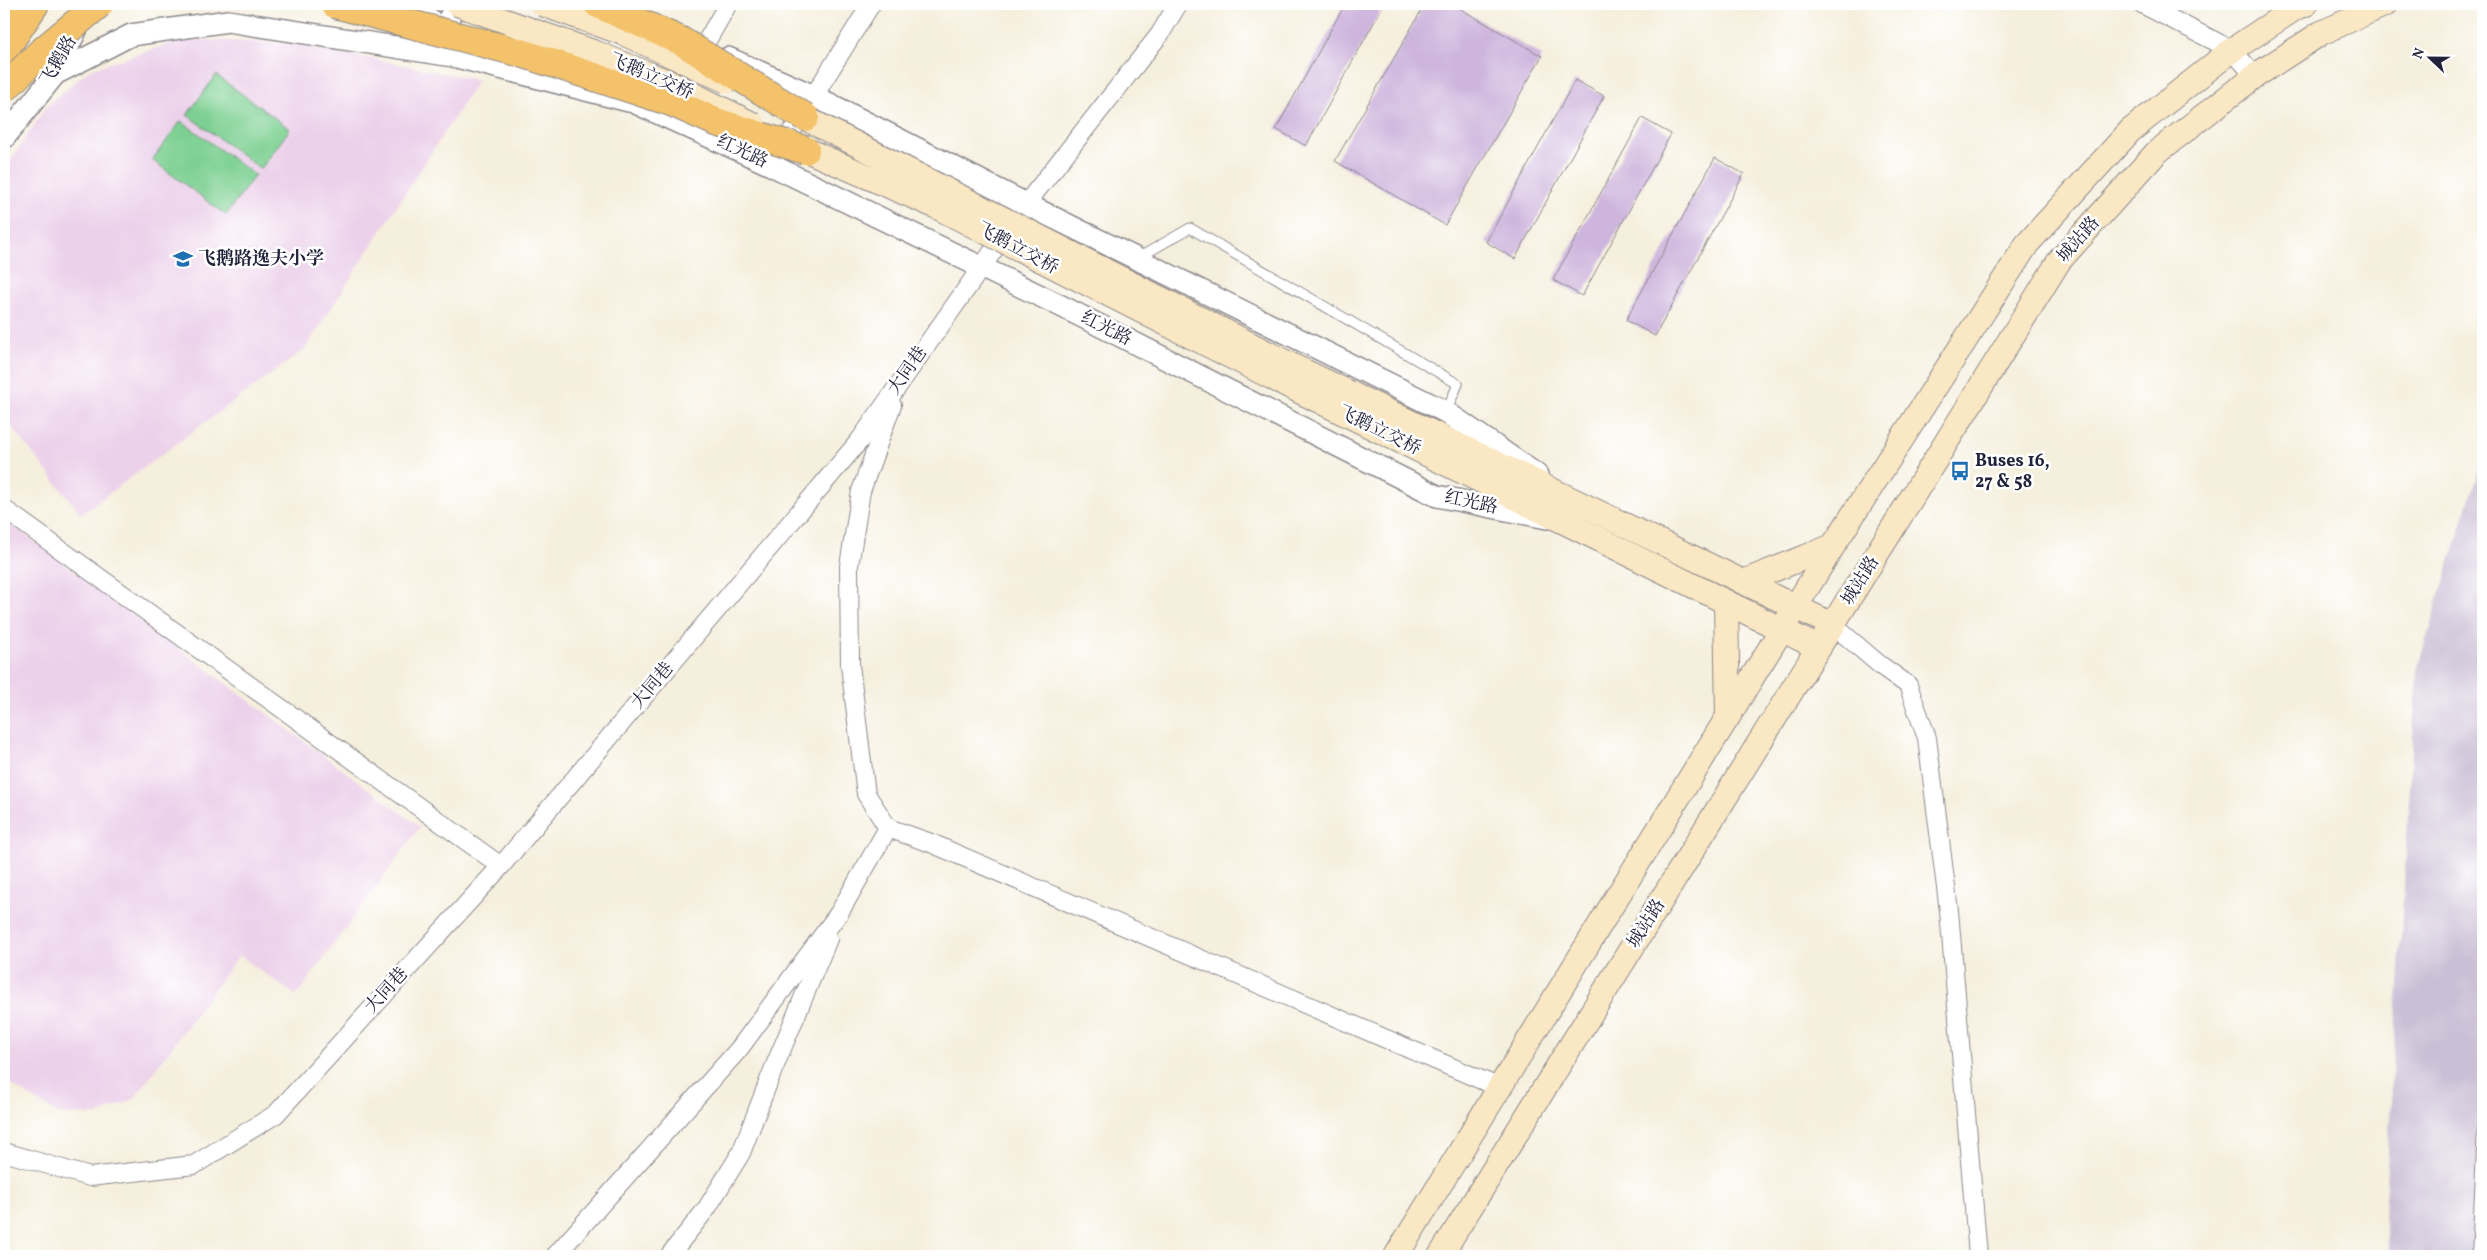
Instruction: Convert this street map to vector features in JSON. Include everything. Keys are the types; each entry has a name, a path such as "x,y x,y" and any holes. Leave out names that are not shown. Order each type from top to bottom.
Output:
{"main road":[{"path":"4,10 8,4"},
{"path":"4,50 35,4"},
{"path":"4,89 39,54 99,4"},
{"path":"335,4 521,53 671,102 716,122 805,150"},
{"name":"飞鹅立交桥","path":"457,4 596,53 668,82 805,150 935,206 1281,371 1574,501"},
{"name":"飞鹅立交桥","path":"542,4 623,33 809,106 1281,371 1564,522"},
{"path":"598,4 681,41 809,106"},
{"name":"城站路","path":"1396,1256 1833,546 2027,244 2130,131 2232,50 2294,9 2306,4"},
{"name":"城站路","path":"1440,1256 2059,261 2157,152 2255,76 2321,34 2386,4"},
{"path":"1574,501 1833,625"},
{"name":"红光路","path":"1564,522 1819,648"},
{"path":"1743,582 1833,546"},
{"path":"1726,602 1728,717"}],"street":[{"name":"飞鹅路","path":"4,138 55,74 89,4"},
{"name":"红光路","path":"393,4 634,102 771,165 980,267 1437,496 1564,522"},
{"path":"446,25 457,4"},
{"path":"605,4 703,47 809,106 1026,204 1138,258 1446,412 1574,501"},
{"path":"664,116 728,4"},
{"path":"771,165 871,4"},
{"name":"大同巷","path":"4,1152 90,1177 194,1164 276,1114 501,866 860,440 980,267 1026,204 1160,34 1178,4"},
{"path":"2142,4 2232,50 2255,76"},
{"path":"55,74 131,35 228,21 453,56 634,102"},
{"path":"901,381 861,491 849,566 850,665 866,794 888,828 931,843 1500,1088"},
{"path":"4,509 501,866"},
{"path":"1833,625 1880,666 1908,684 1927,738 1950,911 1978,1256"},
{"path":"556,1256 739,1049 839,913 888,828"},
{"path":"669,1256 707,1208 741,1153 773,1070 839,913"}],"lane":[{"path":"1138,258 1190,228 1458,384 1446,412"},
{"path":"2480,1256 2477,1248 2483,1116"}],"shaded area":[{"name":"飞鹅路逸夫小学","path":"184,39 296,44 478,80 305,349 81,514 4,417 4,170 46,107 89,70"},
{"path":"2483,441 2483,1256 2391,1256 2384,1217 2417,669 2479,468"},
{"path":"11,524 420,827 296,996 239,955 134,1099 97,1115 58,1114 4,1080 4,534"}],"green space":[{"path":"216,75 290,129 261,169 187,115"},
{"path":"181,121 255,175 226,215 152,160"}],"building":[{"path":"1345,4 1384,4 1306,146 1276,129"},
{"path":"1425,4 1452,4 1542,56 1445,225 1335,161"},
{"path":"1575,80 1604,96 1515,259 1486,242"},
{"path":"1642,118 1671,134 1582,296 1553,280"},
{"path":"1715,158 1744,174 1655,336 1626,320"}],"place":[{"name":"飞鹅路逸夫小学","path":"183,259"},
{"name":"Buses 16, 27 & 58","path":"1960,471"}]}
